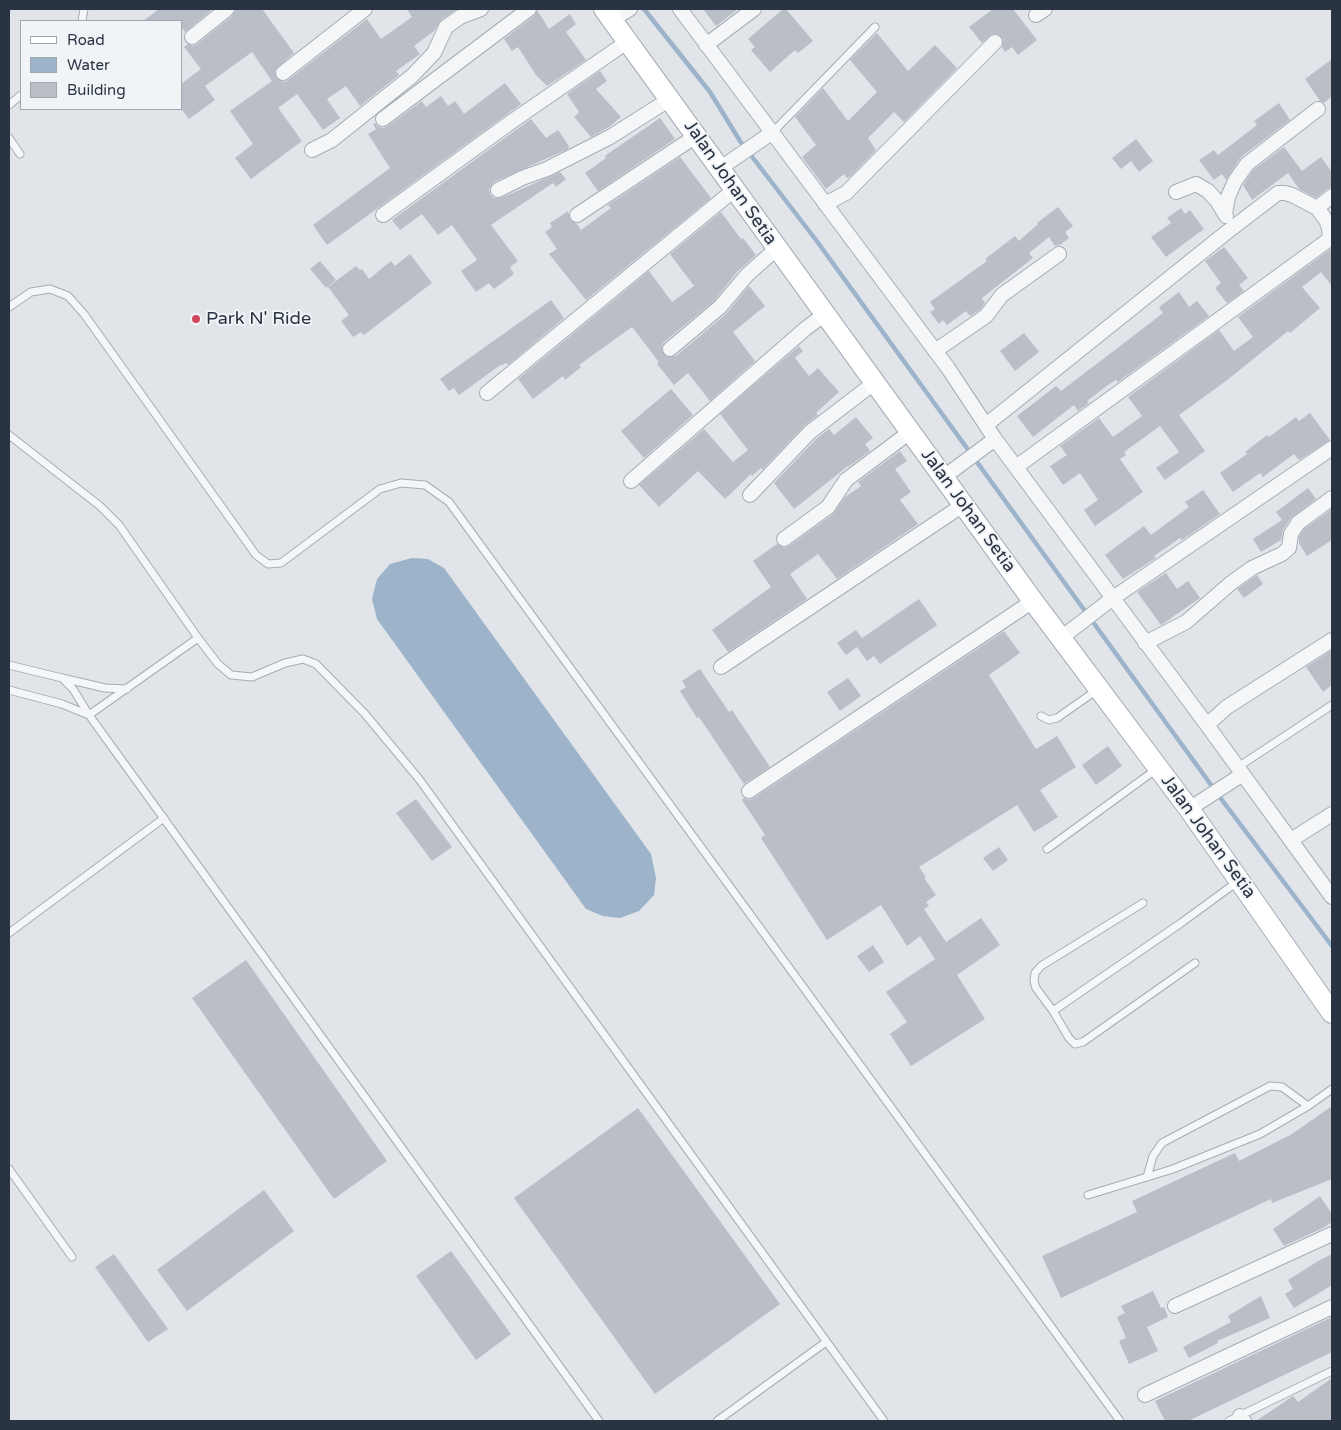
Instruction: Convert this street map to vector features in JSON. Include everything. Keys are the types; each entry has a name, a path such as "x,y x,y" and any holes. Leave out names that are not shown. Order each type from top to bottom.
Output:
{"main road":[{"name":"Jalan Johan Setia","path":"618,12 627,42 696,136 727,165 734,190 821,317 872,385 903,437 944,477 955,510 1033,601 1158,768 1196,805 1240,880 1332,1013"}],"street":[{"path":"192,37 228,9"},
{"path":"283,72 365,9"},
{"path":"312,150 332,140 412,76 434,53 446,27 460,17 476,9 481,9"},
{"path":"383,119 529,9"},
{"path":"680,9 769,135 825,204 935,351 986,425 991,443 1016,467 1108,601 1146,643 1208,725 1238,774 1291,840 1332,897"},
{"path":"706,45 754,9"},
{"path":"383,215 511,122 627,42"},
{"path":"825,204 846,193 996,42"},
{"path":"498,190 522,178 547,169 610,137 670,99"},
{"path":"1227,232 1225,214 1228,197 1235,181 1247,164 1318,109"},
{"path":"727,165 769,135"},
{"path":"577,215 696,136"},
{"path":"1176,192 1196,184 1208,191 1225,214"},
{"path":"487,393 734,190"},
{"path":"986,425 1278,193 1292,195 1317,208 1326,220 1330,238 1327,241 1016,467"},
{"path":"1317,208 1332,196"},
{"path":"670,349 720,307 747,275 776,249"},
{"path":"935,351 986,316 1002,295 1059,254"},
{"path":"630,481 805,328 821,317"},
{"path":"750,494 810,432 872,385"},
{"path":"784,539 828,507 846,480 903,437"},
{"path":"944,477 991,443"},
{"path":"1061,638 1108,601 1332,448"},
{"path":"1146,643 1186,622 1231,583 1252,568 1282,554 1289,548 1291,534 1298,523 1332,498"},
{"path":"721,667 955,510"},
{"path":"749,791 1033,601"},
{"path":"1208,725 1227,707 1332,640"},
{"path":"1196,805 1238,774"},
{"path":"1291,840 1332,814"},
{"path":"1175,1306 1332,1234"},
{"path":"1145,1395 1332,1307"}],"lane":[{"path":"769,135 875,27"},
{"path":"9,105 20,96"},
{"path":"9,138 20,154"},
{"path":"9,307 31,292 50,289 68,296 84,314 256,555 268,564 281,563 380,489 401,483 425,485 449,502 1120,1421"},
{"path":"9,435 100,506 118,525 198,638 218,664 231,675 252,677 303,659 316,664 366,714 419,779 884,1421"},
{"path":"89,716 198,638"},
{"path":"9,665 105,688 127,689"},
{"path":"62,678 72,689 89,716 599,1421"},
{"path":"1042,716 1049,720 1057,718 1099,689"},
{"path":"9,690 62,704 89,716"},
{"path":"1238,774 1332,705"},
{"path":"1047,849 1158,768"},
{"path":"9,933 164,818"},
{"path":"1053,1011 1181,924 1240,880"},
{"path":"1144,903 1041,966 1036,973 1034,981 1036,988 1053,1011 1069,1038 1075,1044 1083,1042 1195,963"},
{"path":"1148,1177 1153,1156 1162,1143 1270,1086 1282,1087 1308,1106"},
{"path":"1088,1195 1173,1169 1260,1134 1308,1106 1332,1089"},
{"path":"9,1169 72,1257"},
{"path":"717,1421 826,1342"},
{"path":"1238,1420 1332,1372"}],"water":[{"path":"412,558 428,559 444,568 651,854 656,878 654,895 639,911 620,918 603,916 586,909 377,619 372,599 377,579 390,564"}],"building":[{"path":"159,9 213,9 185,32 182,28 182,20 144,20"},
{"path":"236,9 262,9 294,53 275,70 276,78 284,82 367,19 381,39 412,17 407,9 457,9 441,20 434,31 414,46 420,54 396,71 399,75 360,106 346,86 327,99 340,118 323,130 297,94 278,108 302,141 251,179 235,158 253,144 230,111 272,81 252,52 205,86 215,100 189,119 182,110 182,83 201,69 184,47 188,44 193,46 197,44 232,16"},
{"path":"703,9 738,9 716,26"},
{"path":"783,9 786,9 813,41 798,53 795,50 770,72 751,50 755,47 748,39"},
{"path":"993,9 1013,9 1037,40 1018,55 1012,47 1005,52 1002,47 1003,39 998,34 992,34 982,43 969,27"},
{"path":"537,10 549,29 570,14 576,24 566,32 586,60 547,86 536,75 518,47 512,51 504,39 534,16"},
{"path":"877,33 908,71 935,45 957,68 904,122 894,112 868,138 876,150 851,176 847,178 844,174 826,189 802,157 816,145 795,117 823,88 848,121 877,92 850,60"},
{"path":"1332,59 1332,96 1324,103 1320,101 1305,79"},
{"path":"600,71 607,81 596,89 621,117 609,127 591,137 574,117 579,112 567,94"},
{"path":"505,83 521,104 327,245 313,225 390,168 368,134 376,129 373,124 375,123 379,127 384,128 422,101 426,107 441,96 448,106 455,101 464,114"},
{"path":"1279,103 1290,120 1241,157 1226,180 1222,174 1214,180 1199,160 1214,150 1218,155 1257,125 1254,121"},
{"path":"660,118 675,139 598,191 585,173 606,158 606,155"},
{"path":"531,119 546,138 558,130 569,146 568,149 494,182 489,189 490,194 494,198 501,198 560,172 566,179 556,187 553,183 491,225 518,261 510,267 514,274 494,289 489,283 476,292 461,271 477,260 452,225 438,235 422,214 400,230 392,220"},
{"path":"1136,139 1153,161 1139,172 1131,161 1121,169 1112,158"},
{"path":"1284,147 1302,171 1321,157 1332,172 1332,187 1316,198 1299,189 1288,173 1252,200 1243,185 1253,170"},
{"path":"680,157 711,198 586,300 549,254 557,249 545,232 552,227 550,223 568,211 570,220 577,224 581,230 611,208 608,205"},
{"path":"1058,207 1073,226 1065,232 1069,238 1060,245 1055,246 1049,237 1029,253 1033,258 982,298 985,303 980,310 970,316 966,311 947,325 943,320 939,324 930,312 935,309 930,302 987,261 985,259 1015,236 1019,241 1037,223"},
{"path":"1181,208 1185,214 1190,210 1204,229 1166,257 1151,237 1171,223 1167,218"},
{"path":"721,212 741,239 743,238 756,255 737,272 714,301 664,342 662,351 667,357 676,356 726,314 749,286 765,306 733,332 755,361 710,401 688,373 674,385 632,327 579,365 581,367 565,380 563,376 533,399 518,379 649,271 672,302 694,286 670,254"},
{"path":"1224,247 1248,278 1239,285 1244,291 1227,303 1215,288 1221,283 1205,261"},
{"path":"1332,248 1332,286 1321,272 1302,287 1320,308 1290,333 1288,331 1226,381 1179,415 1205,451 1165,480 1156,468 1179,452 1160,426 1124,452 1126,455 1120,459 1143,492 1095,526 1084,510 1098,500 1080,473 1063,485 1050,466 1067,455 1060,446 1099,418 1113,437 1142,416 1128,397 1219,330 1234,351 1253,337 1238,317"},
{"path":"410,254 432,283 364,335 361,332 353,337 341,321 349,315 328,287 356,266 360,270 362,269 369,279 391,261 395,266"},
{"path":"320,261 336,280 326,288 310,269"},
{"path":"1179,292 1189,307 1197,301 1209,316 1118,382 1116,380 1108,385 1087,401 1089,403 1078,411 1074,405 1033,437 1017,416 1056,386 1061,391 1128,340 1163,313 1159,307"},
{"path":"551,300 564,318 508,365 506,363 499,366 459,395 454,388 449,391 440,379"},
{"path":"1024,333 1039,352 1015,371 1000,351"},
{"path":"799,346 803,351 795,358 809,376 818,368 839,392 816,413 818,415 804,426 763,469 761,468 752,476 751,474 725,499 698,471 659,507 639,485 704,429 733,462 748,450 720,414"},
{"path":"671,389 693,415 644,458 621,431"},
{"path":"1310,413 1330,440 1299,460 1294,454 1263,477 1260,473 1233,492 1220,473 1247,454 1245,452 1267,435 1269,437 1296,417 1299,421"},
{"path":"856,417 873,438 865,444 870,451 794,509 774,483 816,439 829,429 834,435"},
{"path":"900,451 907,461 895,469 911,492 900,500 918,524 837,579 818,554 790,574 807,599 728,652 712,630 771,587 753,561 777,544 784,548 789,546 833,514 845,497 861,486 858,482"},
{"path":"1308,488 1316,499 1291,518 1283,530 1281,540 1261,552 1253,539 1282,520 1276,512"},
{"path":"1203,490 1220,514 1182,540 1180,538 1154,556 1156,558 1123,579 1105,555 1144,526 1151,535 1189,507 1185,502"},
{"path":"1332,509 1332,540 1307,556 1299,543 1299,537 1304,529"},
{"path":"1166,573 1177,589 1188,581 1200,598 1161,625 1137,592"},
{"path":"1257,575 1263,584 1244,598 1237,589"},
{"path":"919,599 937,625 880,664 874,656 867,661 857,647 846,655 837,643 856,630 862,638"},
{"path":"1004,631 1020,653 989,675 1036,749 1057,736 1076,767 1040,790 1058,817 1034,832 1017,805 919,867 936,895 926,902 929,906 924,909 946,942 981,918 1000,945 957,975 985,1019 911,1066 890,1034 907,1022 886,992 935,959 920,936 907,946 881,905 827,940 761,838 765,835 742,800 744,798 749,800 754,798"},
{"path":"1332,650 1332,685 1323,692 1306,667"},
{"path":"700,669 729,712 732,710 770,767 744,784 680,691 686,687 682,681"},
{"path":"848,678 861,696 840,711 827,692"},
{"path":"1108,746 1122,766 1096,785 1082,765"},
{"path":"416,799 452,847 432,861 396,813"},
{"path":"999,847 1008,860 993,871 983,858"},
{"path":"873,945 884,962 869,972 857,956"},
{"path":"246,960 387,1161 334,1199 192,998"},
{"path":"1332,1106 1332,1179 1272,1203 1271,1199 1061,1298 1042,1256 1137,1212 1132,1201 1235,1153 1239,1161 1292,1134"},
{"path":"638,1108 780,1304 655,1394 514,1198"},
{"path":"264,1190 294,1231 187,1311 157,1270"},
{"path":"1320,1196 1332,1214 1332,1222 1284,1246 1273,1229"},
{"path":"451,1251 511,1334 476,1360 416,1276"},
{"path":"114,1254 168,1329 148,1342 95,1267"},
{"path":"1332,1254 1332,1285 1294,1308 1285,1294 1293,1289 1288,1280"},
{"path":"1153,1291 1161,1308 1164,1307 1168,1317 1147,1327 1158,1351 1129,1364 1119,1341 1126,1338 1117,1317 1125,1313 1121,1306"},
{"path":"1261,1296 1270,1318 1217,1341 1218,1343 1189,1358 1183,1347 1231,1322 1228,1316"},
{"path":"1332,1317 1332,1352 1188,1421 1165,1421 1155,1401"},
{"path":"1332,1378 1332,1421 1256,1421 1293,1396 1298,1402"}],"waterway":[{"path":"644,9 710,92 740,141 816,240 1222,800 1332,946"}],"place":[{"name":"Park N' Ride","path":"196,319"}]}
